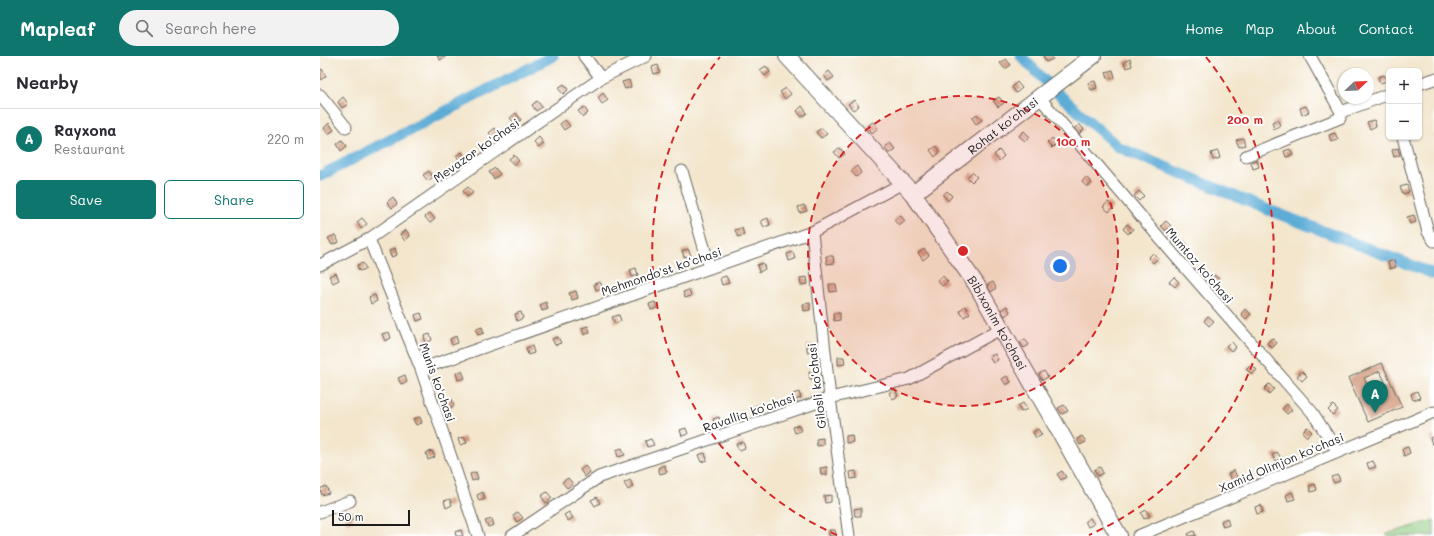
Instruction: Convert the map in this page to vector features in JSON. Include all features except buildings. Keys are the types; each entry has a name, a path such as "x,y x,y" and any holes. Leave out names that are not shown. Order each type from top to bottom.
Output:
{"main road":[{"name":"Bibixonim ko'chasi","path":"787,56 908,188 976,284 1119,536"},
{"name":"Rohat ko'chasi","path":"908,188 1039,97 1093,56"}],"street":[{"path":"584,56 601,78"},
{"name":"Mevazor ko'chasi","path":"320,265 369,239 601,78 646,56"},
{"path":"1246,156 1340,118 1341,112 1310,56"},
{"path":"1422,83 1434,79"},
{"path":"320,95 346,127"},
{"path":"1341,112 1386,95"},
{"name":"Mumtoz ko'chasi","path":"1039,97 1180,262 1312,412 1338,452"},
{"path":"1405,140 1428,232 1434,241"},
{"path":"682,171 710,268"},
{"name":"Mehmondo'st ko'chasi","path":"421,369 812,232 908,188"},
{"name":"Gilosli ko'chasi","path":"812,232 830,398 849,536"},
{"name":"Munis ko'chasi","path":"369,239 421,369 478,536"},
{"name":"Ravalliq ko'chasi","path":"512,536 599,477 830,398 909,379 1002,328"},
{"name":"Xamid Olimjon ko'chasi","path":"1138,536 1434,412"},
{"path":"320,512 350,501"}],"green space":[{"path":"1434,520 1434,536 1387,536 1386,534"}],"waterway":[{"path":"320,176 553,56"},
{"path":"1021,56 1052,88 1118,147 1266,209 1434,274"}],"place":[{"name":"Rayxona","path":"1375,413"}]}
